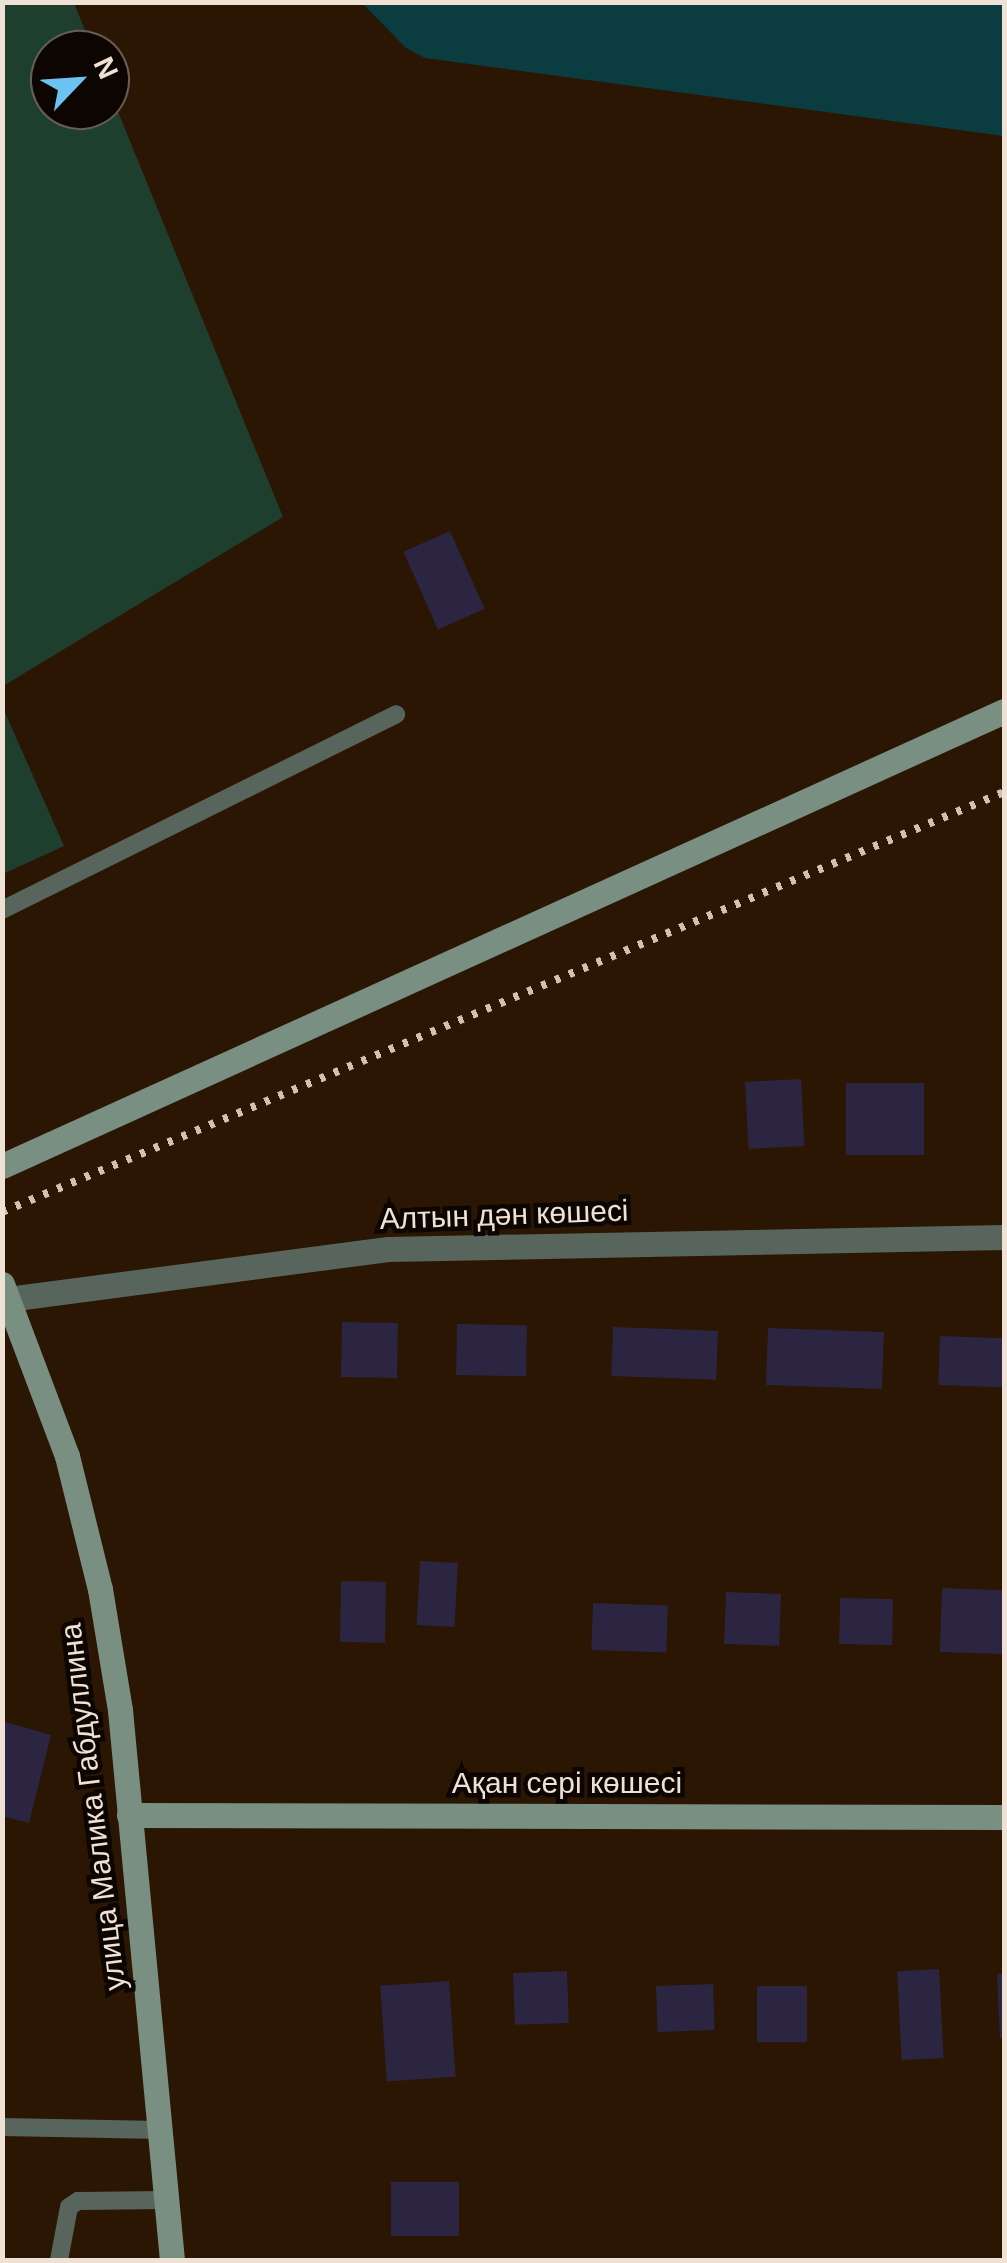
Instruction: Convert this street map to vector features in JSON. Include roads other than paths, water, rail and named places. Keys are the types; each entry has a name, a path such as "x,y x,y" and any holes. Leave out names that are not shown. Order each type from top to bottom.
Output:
{"main road":[{"path":"2,1166 1004,711"},
{"name":"улица Малика Габдуллина","path":"6,1292 67,1456 100,1590 120,1710 172,2260"},
{"name":"Ақан сері көшесі","path":"130,1815 1004,1817"}],"street":[{"name":"Алтын дән көшесі","path":"6,1292 388,1248 1004,1237"}],"lane":[{"path":"2,910 396,714"},
{"path":"2,2127 160,2130"},
{"path":"60,2260 70,2207 78,2200 166,2200"}],"water":[{"path":"362,3 1004,3 1004,136 425,58 406,48"}],"railway":[{"path":"2,1212 1004,792"}]}
